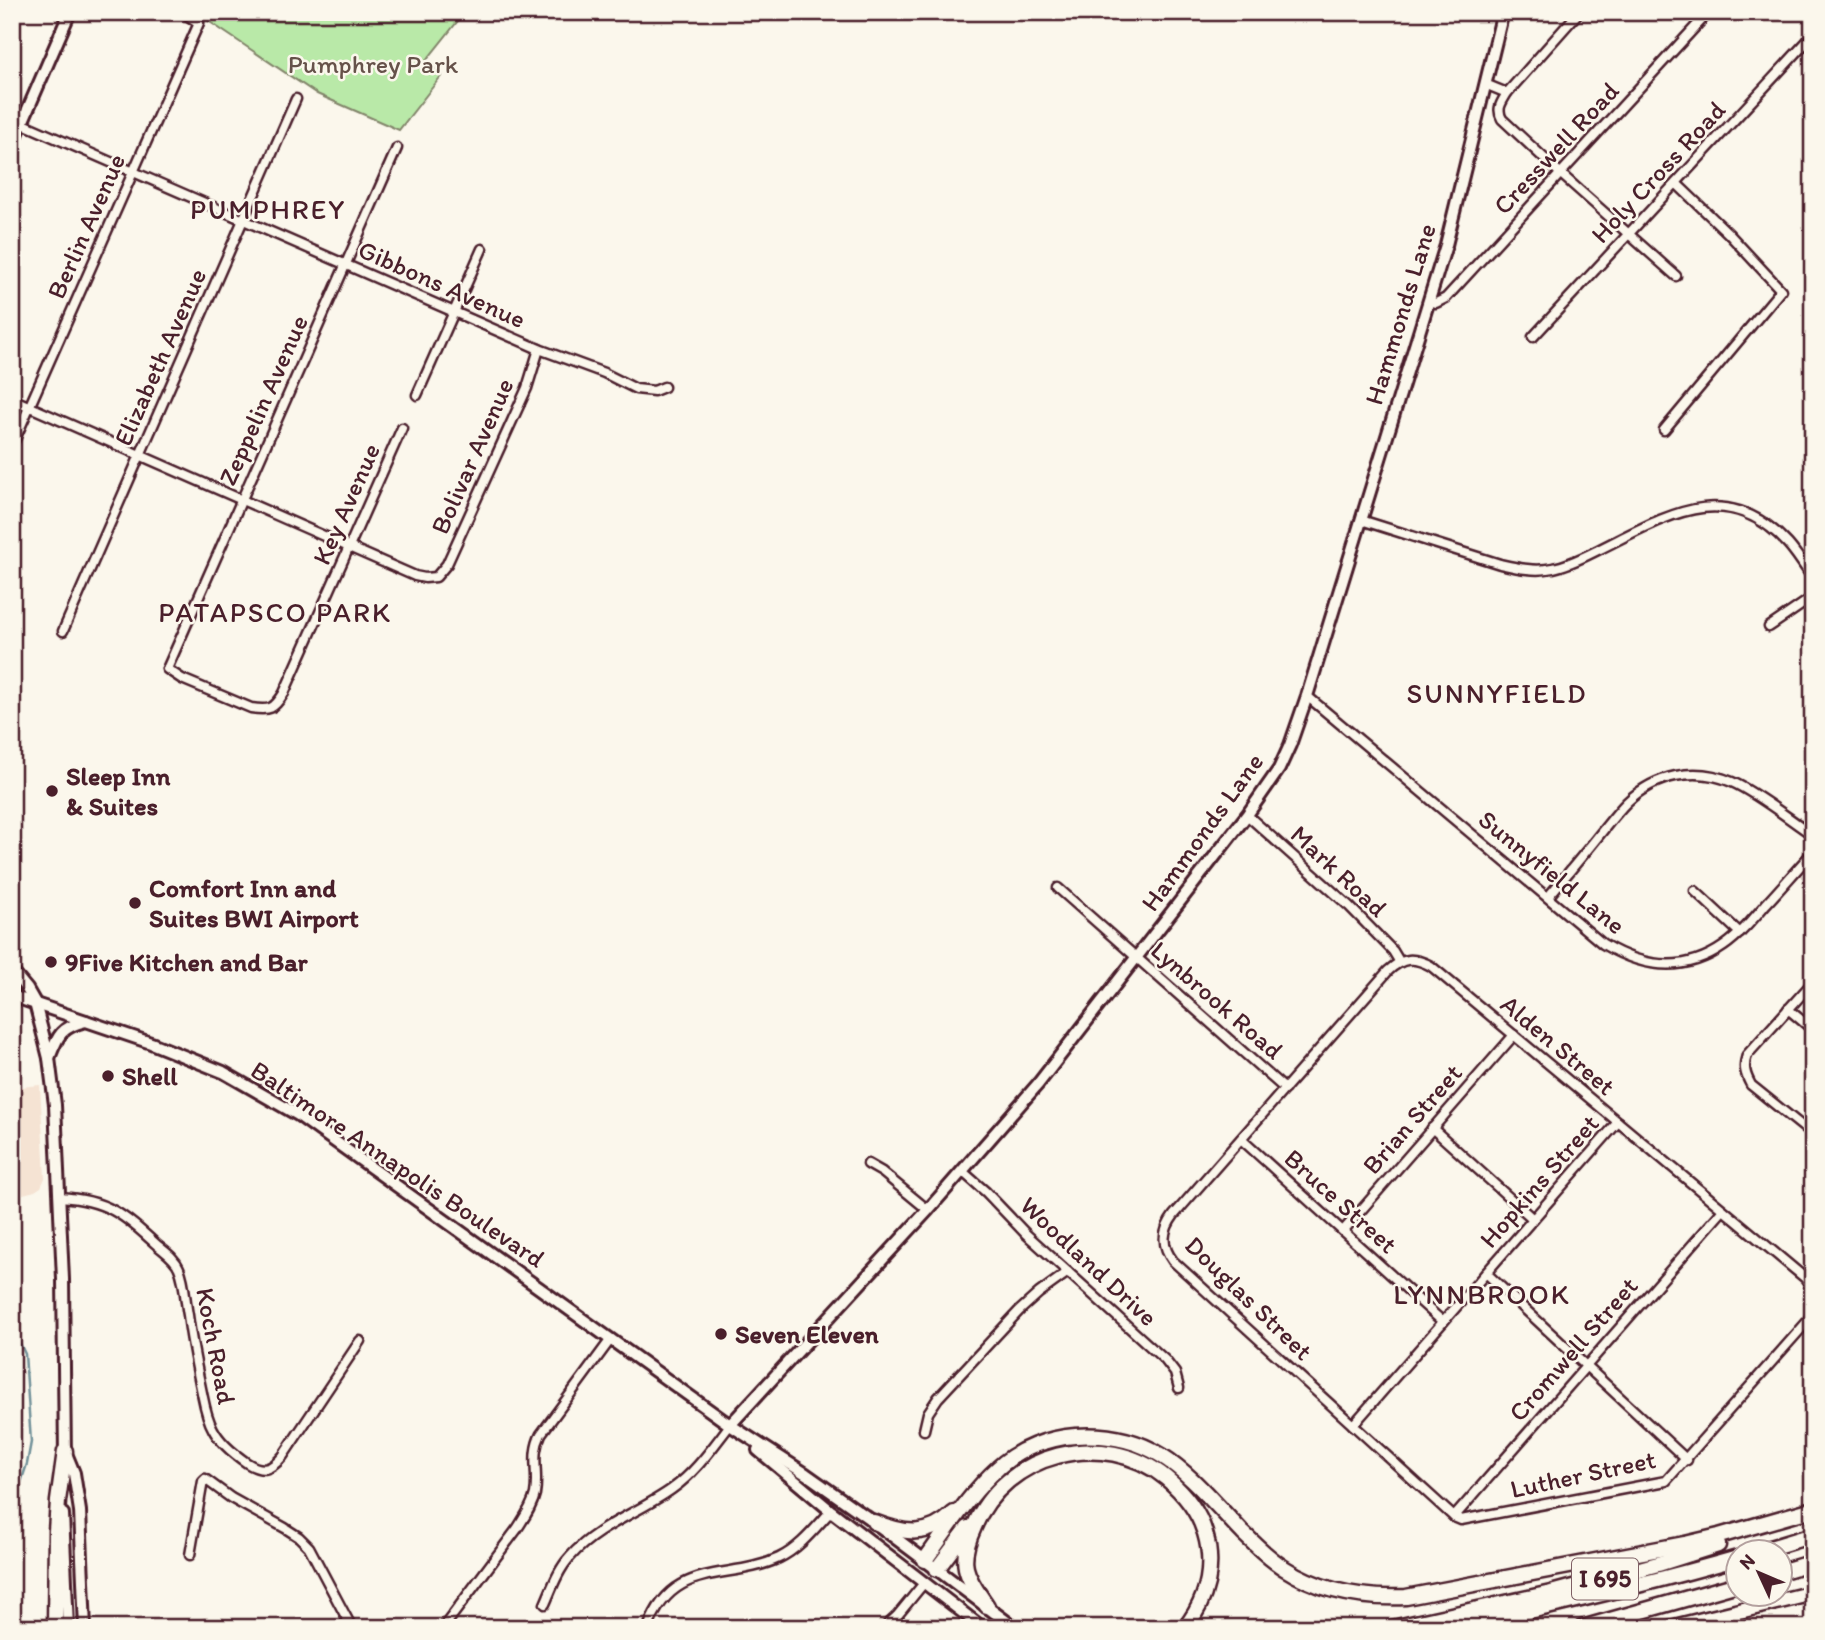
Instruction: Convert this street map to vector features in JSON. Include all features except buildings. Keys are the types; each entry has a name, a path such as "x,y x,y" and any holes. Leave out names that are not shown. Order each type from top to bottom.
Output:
{"highway":[{"path":"874,1522 897,1530 921,1531 934,1527 946,1520 973,1495 1000,1465 1049,1440 1089,1435 1143,1445 1171,1461 1263,1553 1300,1577 1341,1593 1382,1598 1406,1597 1685,1544 1813,1511"},
{"path":"55,1628 56,1531 65,1451"},
{"path":"931,1565 991,1498 1019,1473 1069,1452 1109,1452 1147,1465 1176,1486 1197,1512 1208,1544 1210,1561 1205,1592 1199,1608 1185,1628"},
{"path":"931,1565 973,1495"},
{"name":"I 695","path":"1392,1628 1578,1586 1658,1564 1813,1511"},
{"path":"979,1514 968,1540 966,1568 987,1605"},
{"path":"1794,1541 1813,1535"},
{"path":"1454,1628 1663,1580 1724,1562"},
{"path":"1794,1568 1813,1562"},
{"path":"1582,1628 1724,1588"},
{"path":"1670,1628 1813,1593"},
{"path":"204,1628 222,1628"}],"main road":[{"path":"12,146 17,121 70,12"},
{"name":"Hammonds Lane","path":"730,1425 928,1210 1038,1084 1247,816 1279,769 1307,696 1449,234 1503,12"},
{"path":"12,971 35,1003 49,1058 55,1105 63,1279 63,1497 68,1628"},
{"name":"Baltimore Annapolis Boulevard","path":"12,996 151,1043 223,1072 298,1115 730,1425 874,1522 1015,1628"},
{"path":"49,1058 59,1034 65,1028 89,1021"},
{"name":"Baltimore Annapolis Boulevard","path":"730,1425 831,1511 984,1628"},
{"path":"65,1451 74,1473 80,1511 85,1628"},
{"path":"924,1583 931,1565"}],"street":[{"name":"Berlin Avenue","path":"12,446 199,23 182,12"},
{"path":"1579,12 1507,93 1499,107 1499,114 1561,174 1676,276"},
{"name":"Cresswell Road","path":"1429,301 1436,303 1446,298 1709,12"},
{"name":"Holy Cross Road","path":"1533,337 1813,35"},
{"path":"1485,84 1507,93"},
{"name":"Elizabeth Avenue","path":"63,631 296,99"},
{"name":"Gibbons Avenue","path":"17,121 636,389 654,391 664,387"},
{"name":"Zeppelin Avenue","path":"272,709 251,708 167,669 397,148"},
{"path":"1664,429 1781,290 1676,183"},
{"path":"417,396 482,249"},
{"name":"Bolivar Avenue","path":"349,547 415,576 436,577 447,564 527,388 539,349"},
{"path":"12,399 349,547"},
{"name":"Key Avenue","path":"272,709 284,693 402,428"},
{"path":"1361,520 1500,564 1536,570 1572,562 1672,514 1694,508 1720,507 1742,511 1759,519 1789,545 1813,579"},
{"path":"1769,626 1813,597"},
{"name":"Sunnyfield Lane","path":"1307,696 1611,949 1637,961 1673,966 1694,961 1718,950 1740,933 1813,852"},
{"path":"1548,897 1626,803 1651,784 1682,774 1718,777 1734,783 1813,835"},
{"name":"Mark Road","path":"1247,816 1366,923 1399,961"},
{"name":"Lynbrook Road","path":"1058,888 1285,1088"},
{"path":"1695,891 1740,933"},
{"path":"1285,1088 1399,961"},
{"name":"Alden Street","path":"1399,961 1422,961 1431,966 1805,1278 1813,1289"},
{"path":"1813,982 1747,1055 1744,1063 1745,1074 1751,1085 1813,1135"},
{"path":"1788,1009 1813,1030"},
{"name":"Brian Street","path":"1343,1231 1514,1035"},
{"name":"Douglas Street","path":"1285,1088 1174,1214 1167,1224 1164,1244 1168,1254 1454,1517"},
{"name":"Hopkins Street","path":"1353,1425 1618,1122"},
{"path":"1432,1128 1533,1219"},
{"name":"Bruce Street","path":"1241,1139 1443,1322"},
{"path":"868,1164 882,1172 928,1210"},
{"name":"Woodland Drive","path":"962,1171 1026,1234 1165,1360 1175,1373 1179,1388"},
{"name":"Koch Road","path":"60,1197 83,1199 117,1211 139,1228 179,1267 207,1414 220,1439 249,1464 260,1469 270,1469 275,1465 360,1341"},
{"name":"Cromwell Street","path":"1454,1517 1723,1210"},
{"path":"925,1430 929,1413 938,1398 1019,1311 1068,1272"},
{"path":"1486,1273 1687,1460"},
{"name":"Luther Street","path":"1454,1517 1467,1519 1661,1483 1670,1479 1813,1312"},
{"path":"443,1628 527,1513 536,1482 536,1444 611,1339"},
{"path":"545,1604 558,1575 569,1558 583,1544 673,1488 704,1460 730,1425"},
{"path":"190,1555 205,1479 231,1498 299,1537 309,1547 352,1628"},
{"path":"648,1628 652,1616 661,1604 671,1592 687,1581 761,1565 779,1558 806,1538 831,1511"},
{"path":"884,1628 924,1583"}],"shaded area":[{"path":"40,1085 45,1178 41,1187 35,1191 12,1197 12,1088"}],"green space":[{"name":"Pumphrey Park","path":"195,12 465,12 426,61 442,75 399,130 317,94"}],"waterway":[{"path":"12,1327 25,1354 31,1442 18,1491 15,1508 17,1525 12,1538"}],"place":[{"name":"Sleep Inn & Suites","path":"52,791"},
{"name":"Comfort Inn and Suites BWI Airport","path":"135,903"},
{"name":"9Five Kitchen and Bar","path":"51,962"},
{"name":"Shell","path":"108,1076"},
{"name":"Seven Eleven","path":"721,1334"}],"district":[{"name":"PUMPHREY","path":"268,209"},
{"name":"PATAPSCO PARK","path":"275,612"},
{"name":"SUNNYFIELD","path":"1497,693"},
{"name":"LYNNBROOK","path":"1482,1294"}]}
